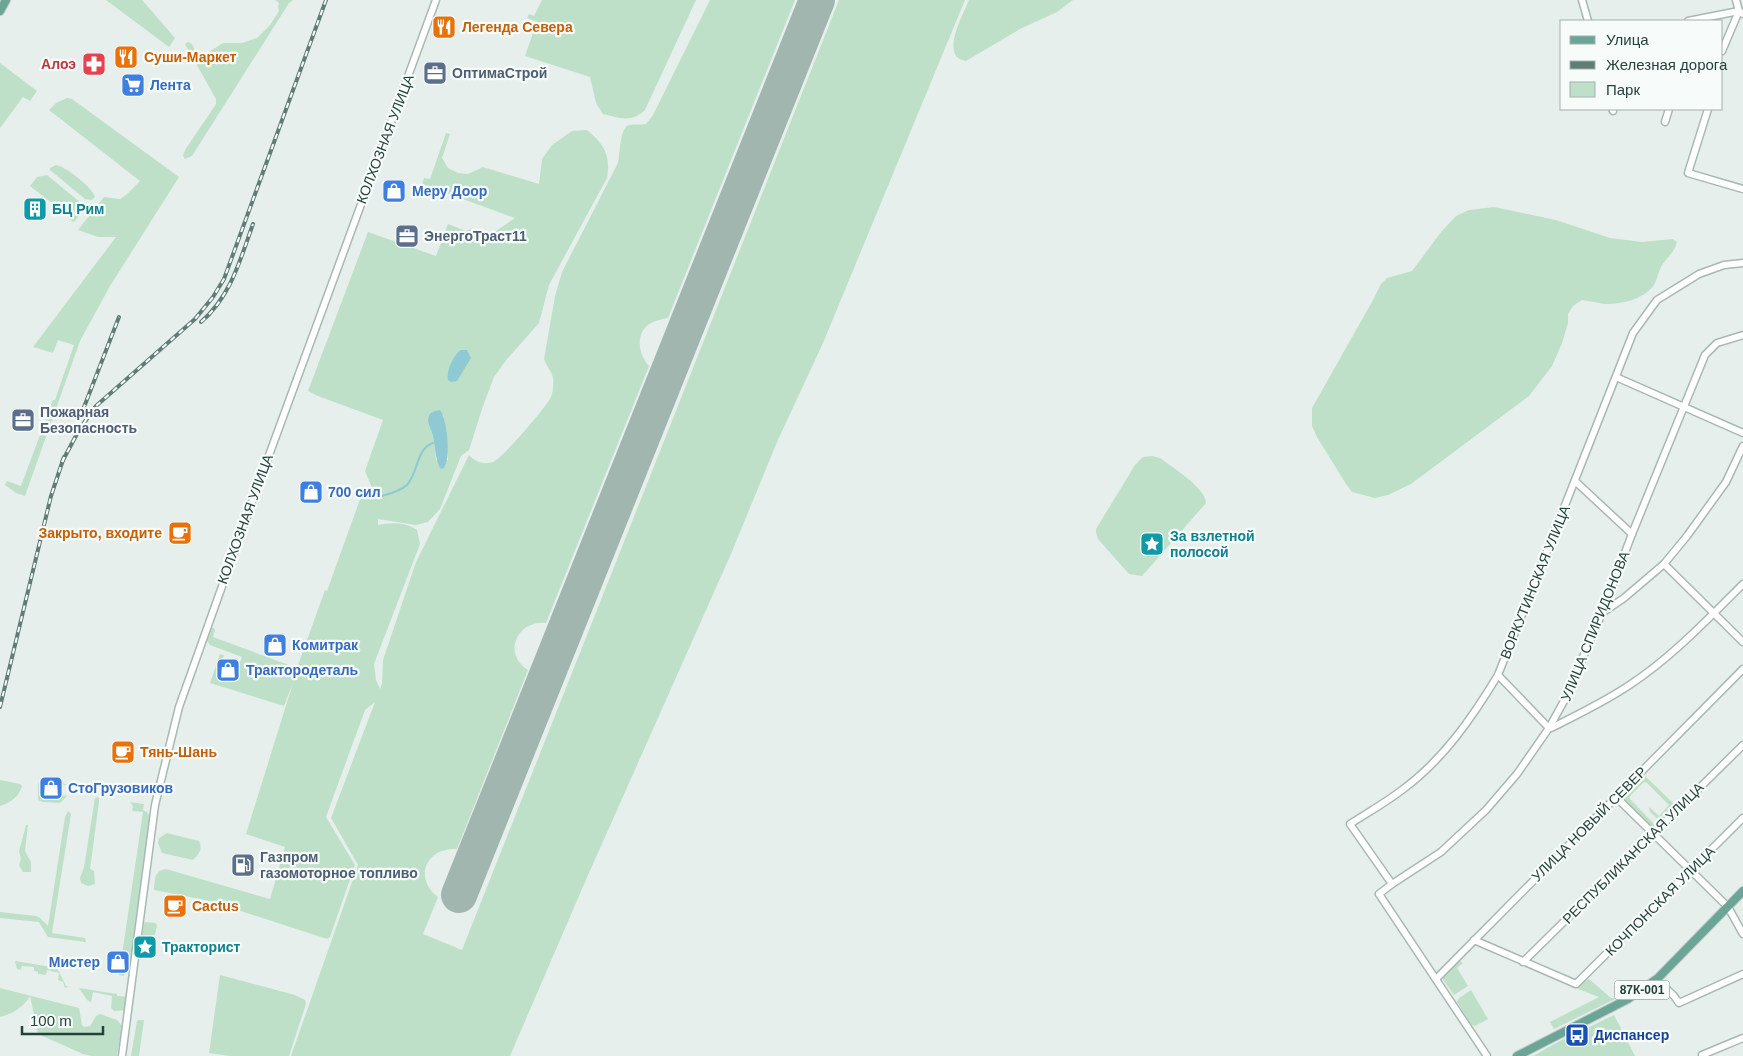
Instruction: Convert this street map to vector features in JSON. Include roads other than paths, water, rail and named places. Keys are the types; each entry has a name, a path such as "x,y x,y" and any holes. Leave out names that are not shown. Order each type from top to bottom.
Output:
{"main road":[{"path":"0,11 6,0"},
{"name":"87К-001","path":"1517,1056 1628,999 1656,980 1743,891"}],"street":[{"name":"КОЛХОЗНАЯ УЛИЦА","path":"122,1056 155,804 179,706 253,498 436,0"},
{"path":"1582,0 1588,20"},
{"path":"1723,49 1741,13 1736,0"},
{"path":"1698,20 1741,13"},
{"path":"1664,122 1669,110"},
{"path":"1708,110 1688,173 1743,189"},
{"name":"ВОРКУТИНСКАЯ УЛИЦА","path":"1392,884 1350,824 1402,790 1440,756 1476,712 1498,675 1633,333 1657,300 1699,274 1724,265 1743,263"},
{"name":"УЛИЦА СПИРИДОНОВА","path":"1392,884 1441,852 1486,810 1518,774 1550,728 1564,701 1602,613 1704,355 1718,342 1743,335"},
{"path":"1616,377 1743,433"},
{"path":"1602,613 1624,598 1664,564 1726,482 1743,446"},
{"path":"1575,481 1632,534"},
{"path":"1664,564 1743,642"},
{"path":"1498,675 1550,728 1628,686 1661,662 1743,584"},
{"name":"УЛИЦА НОВЫЙ СЕВЕР","path":"1436,979 1743,669"},
{"name":"РЕСПУБЛИКАНСКАЯ УЛИЦА","path":"1523,962 1743,745"},
{"path":"1616,797 1728,907 1743,934"},
{"name":"КОЧПОНСКАЯ УЛИЦА","path":"1523,962 1576,984 1743,818"},
{"path":"1392,884 1379,894 1487,1056"},
{"path":"1474,940 1523,962"},
{"path":"1656,980 1679,1003 1743,974"},
{"path":"1702,1055 1743,1038"}],"water":[{"path":"461,350 467,350 471,358 457,381 451,382 448,380 449,368"},
{"path":"440,410 445,422 448,439 446,464 443,469 438,464 428,421 431,413"}],"waterway":[{"path":"378,497 397,491 407,485 423,450 433,443"}],"railway":[{"path":"62,462 79,430 96,406 195,319 213,297 224,279 326,0"},
{"path":"201,322 220,301 227,289 239,264 253,224"},
{"path":"79,420 119,317"},
{"path":"0,707 51,496 64,457"}],"place":[{"name":"Легенда Севера","path":"444,27"},
{"name":"Суши-Маркет","path":"126,57"},
{"name":"Алоэ","path":"94,64"},
{"name":"ОптимаСтрой","path":"435,73"},
{"name":"Лента","path":"133,85"},
{"name":"Меру Доор","path":"394,191"},
{"name":"БЦ Рим","path":"35,209"},
{"name":"ЭнергоТраст11","path":"407,236"},
{"name":"Пожарная Безопасность","path":"23,420"},
{"name":"700 сил","path":"311,492"},
{"name":"Закрыто, входите","path":"180,533"},
{"name":"За взлетной полосой","path":"1152,544"},
{"name":"Комитрак","path":"275,645"},
{"name":"Трактородеталь","path":"228,670"},
{"name":"Тянь-Шань","path":"123,752"},
{"name":"СтоГрузовиков","path":"51,788"},
{"name":"Газпром газомоторное топливо","path":"243,865"},
{"name":"Cactus","path":"175,906"},
{"name":"Тракторист","path":"145,947"},
{"name":"Мистер","path":"118,962"},
{"name":"Диспансер","path":"1577,1035"}]}
